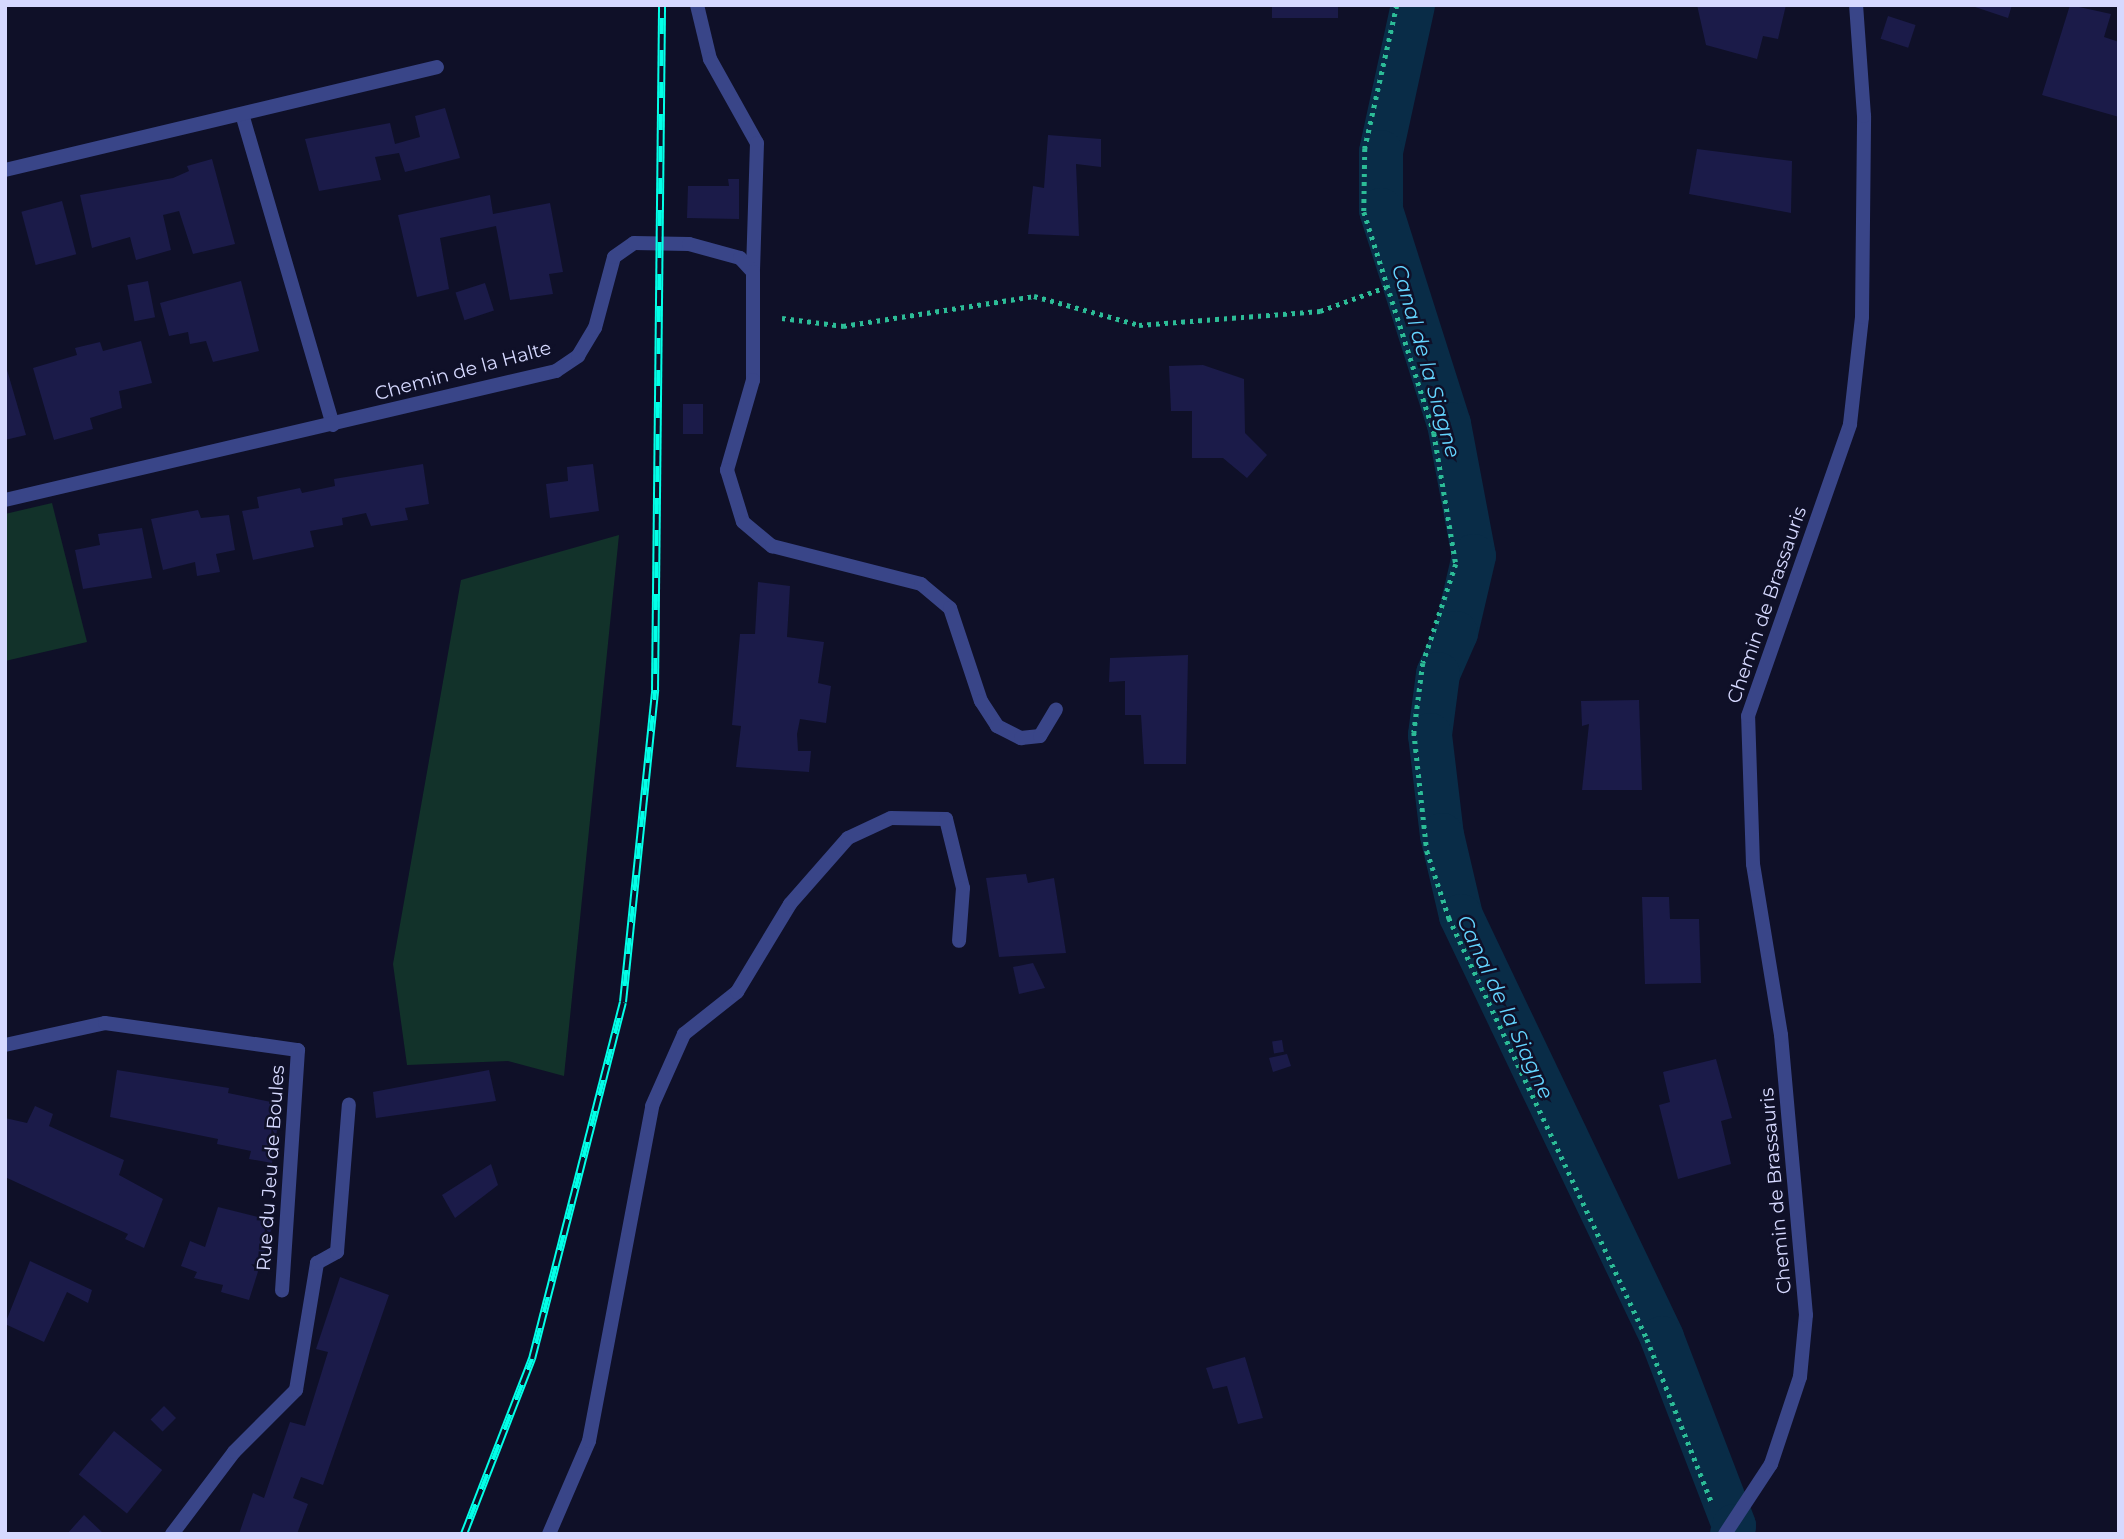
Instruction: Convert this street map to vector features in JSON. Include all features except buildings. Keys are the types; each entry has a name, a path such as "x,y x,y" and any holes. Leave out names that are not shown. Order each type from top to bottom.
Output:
{"street":[{"path":"696,5 710,59 757,143 753,380 727,470 743,522 772,546 921,584 950,608 981,701 997,726 1021,738 1040,736 1056,709"},
{"name":"Chemin de Brassauris","path":"1725,1534 1750,1503 1800,1377 1806,1315 1781,1035 1753,863 1748,716 1850,424 1862,290 1864,117 1856,5"},
{"path":"5,170 437,67"},
{"path":"242,114 332,425"},
{"name":"Chemin de la Halte","path":"5,500 556,371 578,356 595,328 614,257 634,243 689,244 740,258 753,272"},
{"path":"549,1534 589,1441 652,1106 684,1034 737,992 790,904 848,838 891,818 946,819 963,888 959,941"},
{"name":"Rue du Jeu de Boules","path":"5,1045 105,1023 298,1050 282,1290"},
{"path":"173,1534 234,1452 296,1390 317,1263 337,1252 349,1104"}],"path":[{"path":"1397,5 1366,148 1364,212 1434,433 1456,564 1423,663 1414,732 1427,850 1449,918 1647,1339 1714,1513"},
{"path":"755,314 843,326 1034,296 1139,325 1320,311 1386,287"}],"green space":[{"path":"52,503 87,642 5,661 5,514"},
{"path":"619,535 564,1076 508,1061 407,1065 393,964 461,580"}],"waterway":[{"name":"Canal de la Siagne","path":"1413,5 1381,152 1381,210 1449,424 1474,556 1456,633 1438,674 1430,735 1442,835 1461,916 1662,1338 1734,1526 1732,1534"}],"railway":[{"path":"464,1534 532,1359 623,1002 655,690 662,5"}]}
